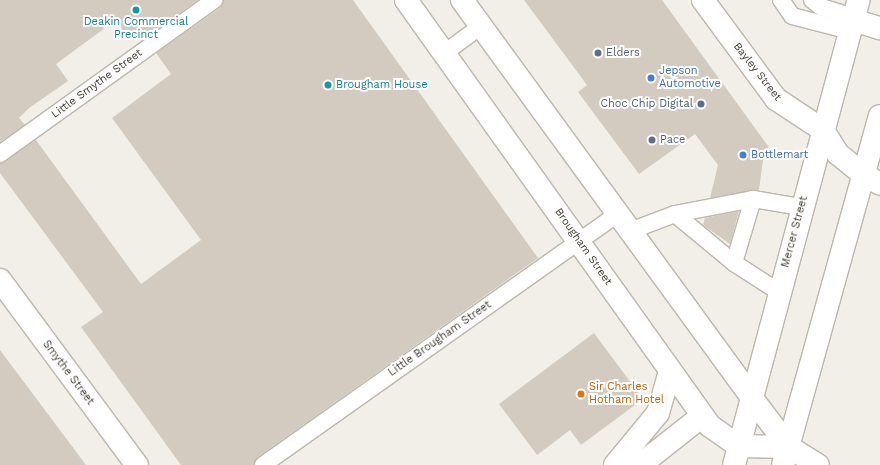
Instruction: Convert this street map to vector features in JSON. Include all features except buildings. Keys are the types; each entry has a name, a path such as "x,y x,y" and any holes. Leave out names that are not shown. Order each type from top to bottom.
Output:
{"street":[{"name":"Brougham Street","path":"406,0 443,54 579,241 702,416 737,456"},
{"path":"462,0 751,397 786,456"},
{"name":"Bayley Street","path":"703,0 774,97 823,130"},
{"path":"854,17 880,28"},
{"name":"Mercer Street","path":"737,456 801,207 854,17"},
{"path":"786,456 872,180 880,116"},
{"path":"823,130 838,154 872,180"},
{"name":"Smythe Street","path":"0,280 137,465"},
{"path":"615,465 658,413 670,371"},
{"path":"640,465 702,416"},
{"path":"737,456 786,456 818,465"}],"lane":[{"name":"Little Smythe Street","path":"0,154 214,0"},
{"path":"781,0 792,16 854,17"},
{"path":"812,0 821,7 854,17"},
{"path":"443,54 481,26"},
{"path":"734,263 753,199"},
{"path":"630,231 675,214 753,199 801,207"},
{"name":"Little Brougham Street","path":"263,465 617,214"},
{"path":"675,214 734,263 779,292"}],"place":[{"name":"Deakin Commercial Precinct","path":"136,10"},
{"name":"Elders","path":"598,53"},
{"name":"Jepson Automotive","path":"651,78"},
{"name":"Brougham House","path":"328,85"},
{"name":"Choc Chip Digital","path":"701,104"},
{"name":"Pace","path":"652,140"},
{"name":"Bottlemart","path":"743,155"},
{"name":"Sir Charles Hotham Hotel","path":"581,394"}]}
